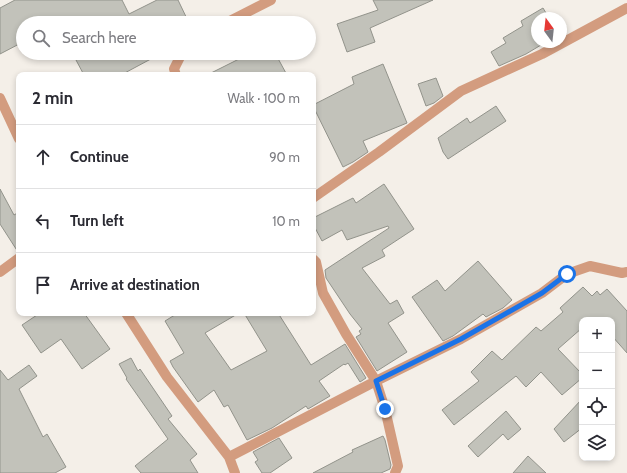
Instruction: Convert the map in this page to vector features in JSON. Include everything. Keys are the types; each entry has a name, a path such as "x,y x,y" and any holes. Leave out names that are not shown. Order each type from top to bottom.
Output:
{"street":[{"path":"240,16 271,0"},
{"path":"316,196 379,152 461,91 542,54 627,8"},
{"path":"175,72 174,69 178,60"},
{"path":"0,98 16,133"},
{"path":"0,272 16,260"},
{"path":"316,262 323,293 346,334 376,381 385,409 398,466 395,473"},
{"path":"229,457 461,339 542,293 567,274 590,266 622,273 627,272"},
{"path":"128,316 167,377 229,457 235,473"}],"building":[{"path":"15,0 122,0 129,14 157,0 178,0 186,16 16,16 16,46 0,54 0,8"},
{"path":"373,0 433,0 370,28 375,42 347,52 337,24 378,10"},
{"path":"543,8 545,12 536,12"},
{"path":"531,15 531,48 536,48 499,66 491,52 506,43 503,38 523,26 521,21"},
{"path":"76,60 149,60 127,72 82,72"},
{"path":"237,60 279,60 285,72 213,72"},
{"path":"383,64 407,123 363,141 368,152 343,167 316,112 316,103 354,84 352,77"},
{"path":"436,78 443,96 434,103 426,106 418,84"},
{"path":"496,106 506,121 448,159 443,152 438,138 467,118 470,123"},
{"path":"384,184 414,229 382,250 385,256 362,268 390,304 397,300 404,313 388,323 407,352 377,371 356,337 361,334 359,331 362,329 326,278 325,270 389,228 388,226 347,240 342,230 322,241 316,230 316,216 353,198 356,203"},
{"path":"0,189 14,215 16,214 16,249 0,224"},
{"path":"478,261 512,300 503,308 486,317 483,314 453,336 443,341 412,297 437,280 445,291"},
{"path":"583,287 592,296 597,291 600,295 607,289 627,311 627,353 615,339 615,317 579,317 579,331 558,349 579,371 579,381 562,395 541,372 526,387 516,376 454,425 442,410 479,381 471,372 492,351 502,360 536,327 541,331 563,312 560,308"},
{"path":"36,316 86,316 110,349 82,369 61,339 41,353 22,325"},
{"path":"173,316 234,316 205,333 231,370 267,351 246,316 280,316 311,365 345,344 366,378 360,382 348,363 345,365 344,364 319,381 330,396 308,409 306,406 272,428 247,440 228,405 224,407 214,390 198,402 173,367 170,361 184,353 165,321"},
{"path":"131,358 138,371 140,369 172,416 168,419 197,454 190,460 198,473 141,473 135,466 168,439 126,379 127,378 119,364"},
{"path":"29,365 37,376 19,389 43,437 47,434 66,467 55,473 0,473 0,370 8,380"},
{"path":"579,402 579,430 564,442 554,429"},
{"path":"506,411 521,429 508,440 503,434 478,457 468,446"},
{"path":"383,436 391,465 390,469 381,473 313,473 353,452 352,450"},
{"path":"279,438 292,458 270,473 262,473 255,462 258,460 253,452"},
{"path":"528,456 546,473 513,473"}],"route":[{"path":"385,409 376,381 461,339 542,293 567,274"}]}
